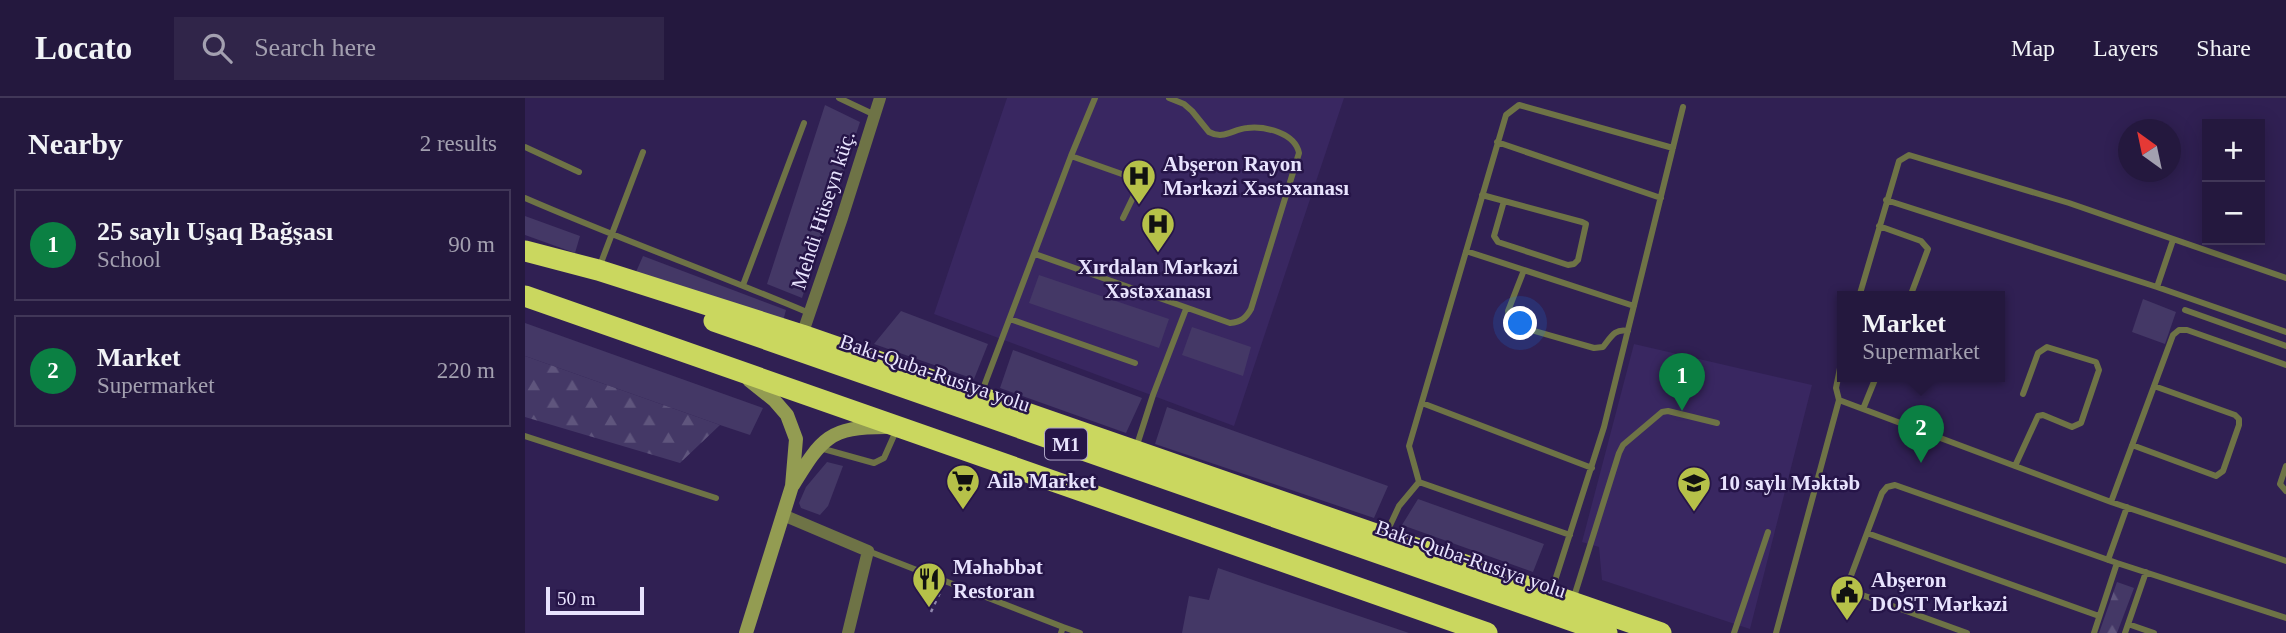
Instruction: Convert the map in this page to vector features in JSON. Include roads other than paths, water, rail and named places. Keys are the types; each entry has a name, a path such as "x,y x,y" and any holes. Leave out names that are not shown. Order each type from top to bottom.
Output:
{"highway":[{"path":"525,253 599,270 802,335 1661,633"},
{"name":"Bakı-Quba-Rusiya yolu","path":"525,253 1607,633"},
{"name":"M1","path":"525,296 1487,633"}],"street":[{"name":"Mehdi Hüseyn küç.","path":"802,335 880,98"},
{"path":"736,371 774,400 791,424 796,439 792,486 746,633"},
{"path":"792,486 818,447 832,435 849,429 898,427"},
{"path":"783,515 868,551 848,633"}],"lane":[{"path":"839,98 875,115"},
{"path":"980,396 1095,98"},
{"path":"1035,254 1230,323 1239,322 1246,317 1251,309 1299,153 1297,146 1286,135 1255,127 1243,128 1224,136 1214,135 1184,104 1169,98"},
{"path":"1419,482 1409,446 1506,115 1519,105 1673,148"},
{"path":"1551,595 1604,428 1683,107"},
{"path":"743,285 804,123"},
{"path":"1497,142 1661,198"},
{"path":"525,147 579,172"},
{"path":"599,270 643,152"},
{"path":"1862,291 1899,161 1909,155 2069,203 2286,278"},
{"path":"1071,156 1136,179 1139,185 1123,218"},
{"path":"1482,195 1504,201 1586,224 1578,260 1568,265 1498,242 1494,236 1504,201"},
{"path":"525,198 809,313"},
{"path":"1887,200 2157,287 2286,332"},
{"path":"1879,226 1921,241 1927,249 1912,291"},
{"path":"2157,287 2173,240"},
{"path":"1466,251 1634,306"},
{"path":"1524,270 1508,311 1509,319 1517,326 1594,348 1603,347 1614,332 1620,329 1628,331"},
{"path":"1136,449 1153,395 1186,309"},
{"path":"2185,310 2286,346"},
{"path":"1010,319 1135,363"},
{"path":"2111,502 2173,335 2179,330 2187,330 2286,365"},
{"path":"2015,466 2038,416 2043,415 2072,427 2081,423 2099,370 2098,365 2096,362 2047,347 2038,353 2024,394"},
{"path":"1776,633 1839,400 1837,382"},
{"path":"1863,409 1874,382"},
{"path":"2132,445 2215,476 2223,471 2239,419 2235,415 2154,386"},
{"path":"1839,400 2127,508 2286,561"},
{"path":"1422,403 1591,468"},
{"path":"1572,602 1623,445 1661,412 1668,411 1717,423"},
{"path":"818,447 874,463 880,462 898,427"},
{"path":"525,436 716,498"},
{"path":"2286,466 2280,484 2286,491"},
{"path":"1419,482 1570,535"},
{"path":"1385,536 1399,506 1419,482"},
{"path":"1967,633 1854,592 1849,587 1882,493 1888,487 1895,485 2108,560 2286,618"},
{"path":"2108,560 2127,508"},
{"path":"1734,633 1768,532"},
{"path":"1867,533 2099,616"},
{"path":"868,551 1062,630 1080,633"},
{"path":"2094,633 2117,563"},
{"path":"2125,633 2146,572"},
{"path":"2128,624 2154,633"}],"place":[{"name":"Abşeron Rayon Mərkəzi Xəstəxanası","path":"1139,206"},
{"name":"Xırdalan Mərkəzi Xəstəxanası","path":"1158,254"},
{"name":"25 saylı Uşaq Bağşası","path":"1682,411"},
{"name":"Market","path":"1921,463"},
{"name":"Ailə Market","path":"963,511"},
{"name":"10 saylı Məktəb","path":"1694,513"},
{"name":"Məhəbbət Restoran","path":"929,609"},
{"name":"Abşeron DOST Mərkəzi","path":"1847,622"}]}
